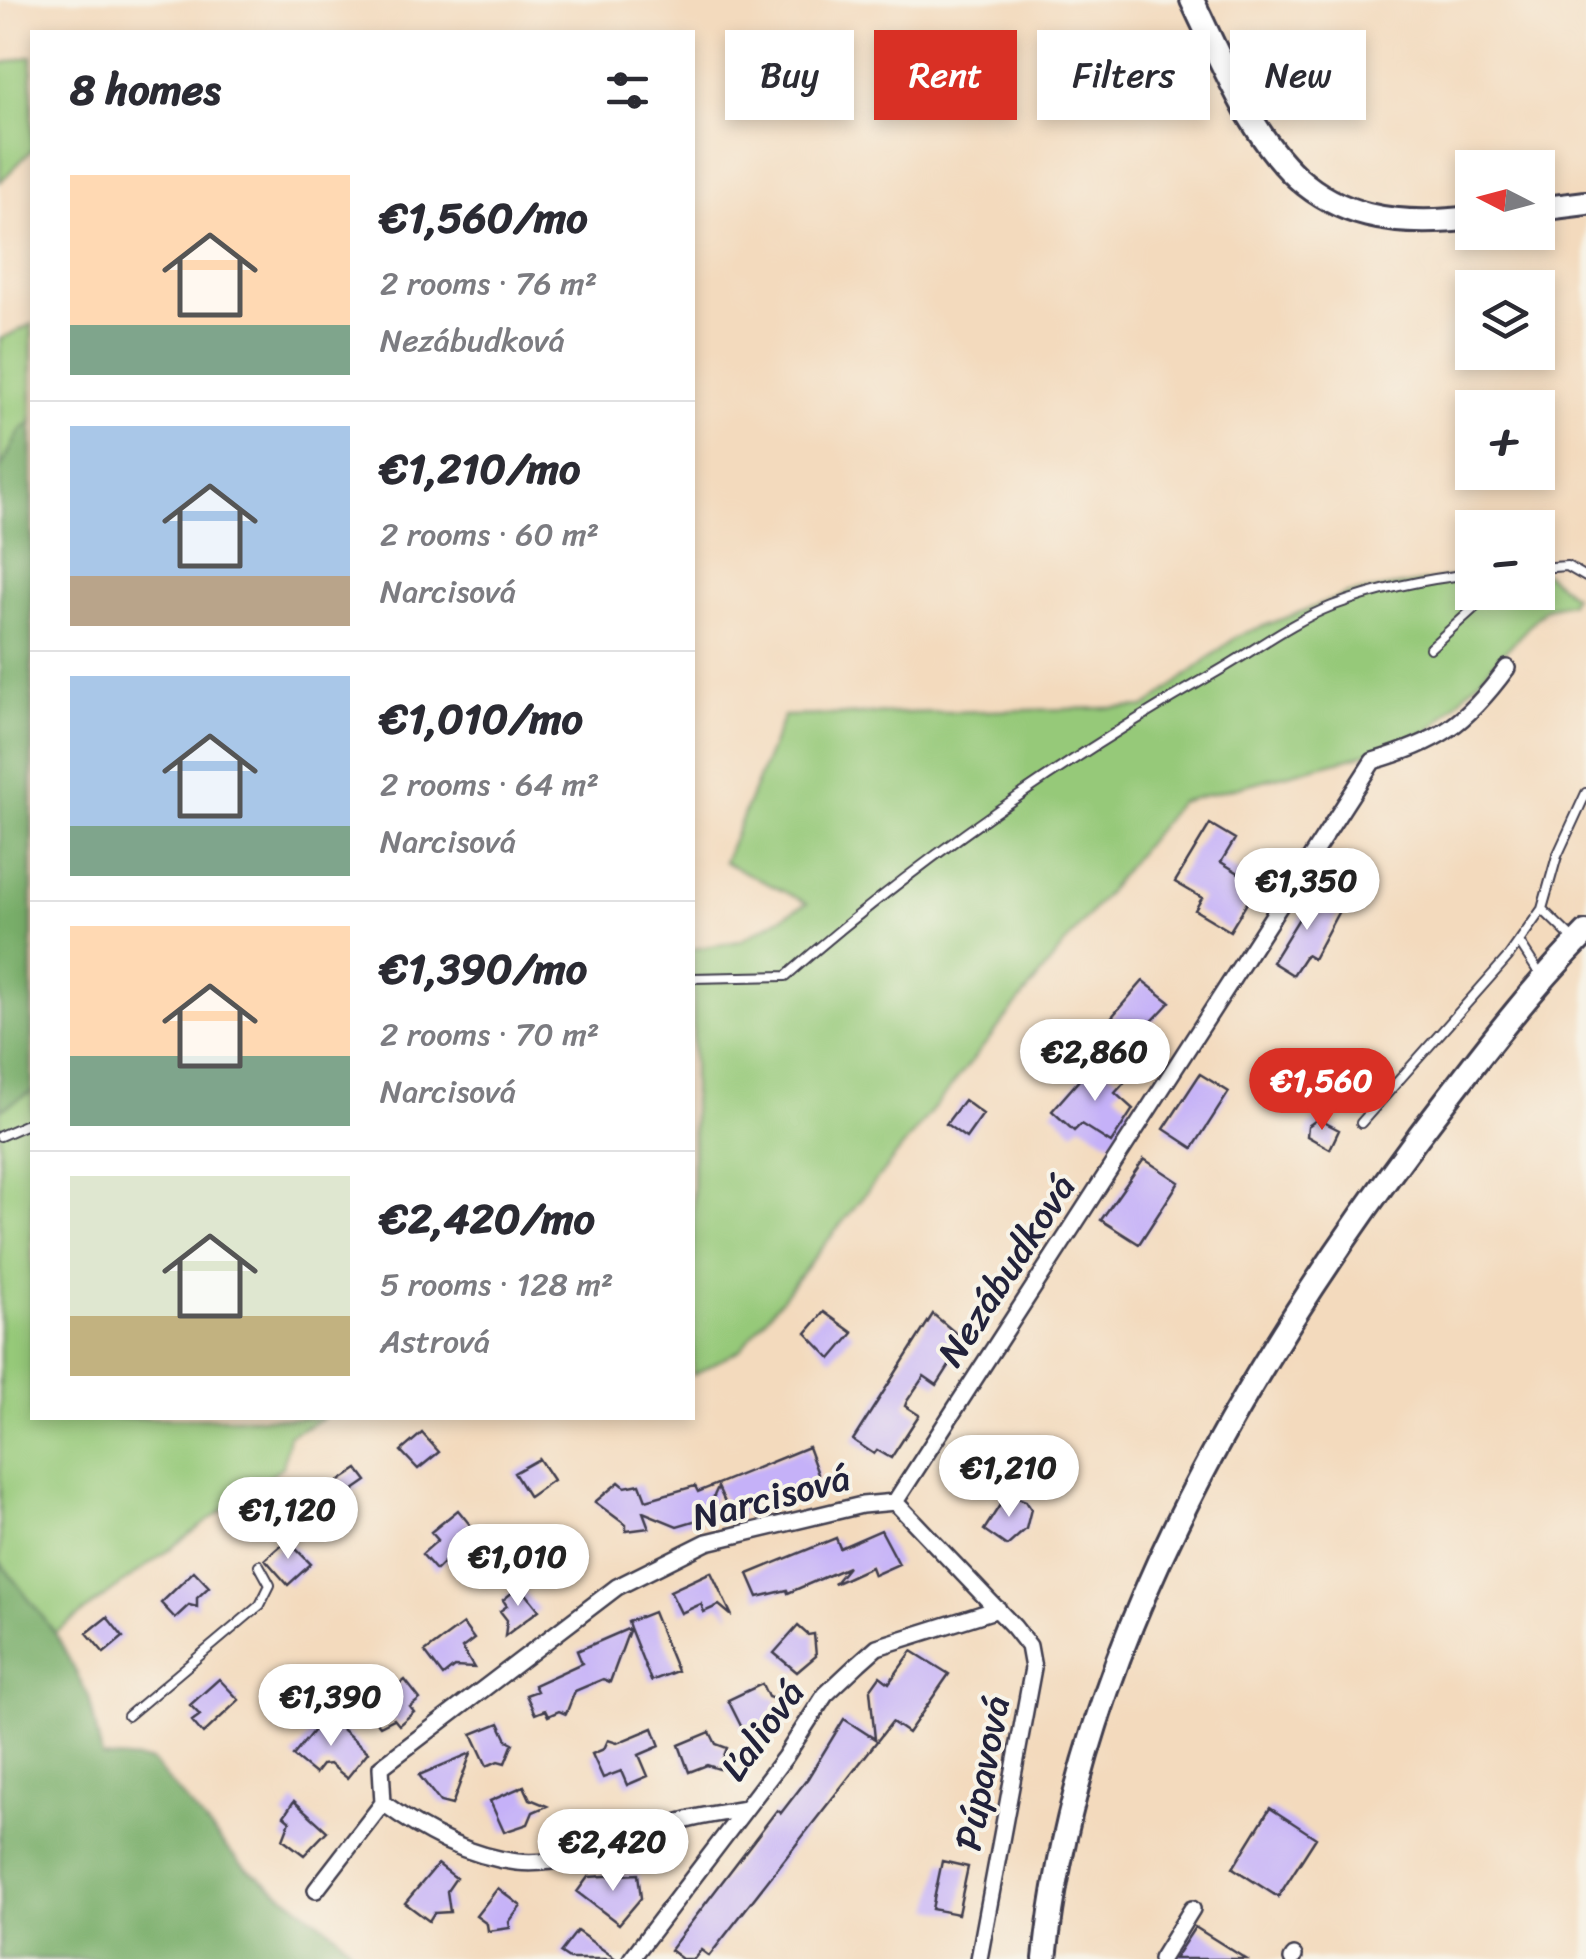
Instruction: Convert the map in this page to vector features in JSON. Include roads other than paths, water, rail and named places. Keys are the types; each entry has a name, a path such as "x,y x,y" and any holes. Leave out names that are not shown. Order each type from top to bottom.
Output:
{"main road":[{"path":"1192,0 1260,135 1303,184 1343,208 1390,220 1455,218"},
{"path":"1555,207 1586,203"},
{"path":"1045,1959 1074,1792 1097,1716 1132,1623 1182,1515 1337,1252 1388,1178 1542,977 1581,938"}],"street":[{"name":"Nezábudková","path":"895,1502 1373,761 1440,738 1462,723 1507,668"},
{"name":"Narcisová","path":"383,1803 381,1767 617,1587 707,1542 862,1504 895,1502 998,1609"},
{"name":"Ľaliová","path":"630,1959 826,1696 877,1646 998,1609"},
{"name":"Púpavová","path":"979,1959 1033,1668 1029,1646 998,1609"},
{"path":"316,1890 383,1803 424,1832 465,1849 520,1862 570,1856 686,1820 744,1808"},
{"path":"1160,1959 1192,1909"}],"lane":[{"path":"1555,567 1567,566 1586,577"},
{"path":"695,978 786,976 872,900 1168,700 1330,607 1420,579 1455,576"},
{"path":"1430,648 1472,610"},
{"path":"1361,1123 1520,942 1542,909 1557,856 1586,793"},
{"path":"1542,909 1581,938"},
{"path":"1520,942 1542,977"},
{"path":"0,1136 30,1123"},
{"path":"128,1716 260,1604 270,1584 259,1565"}]}
